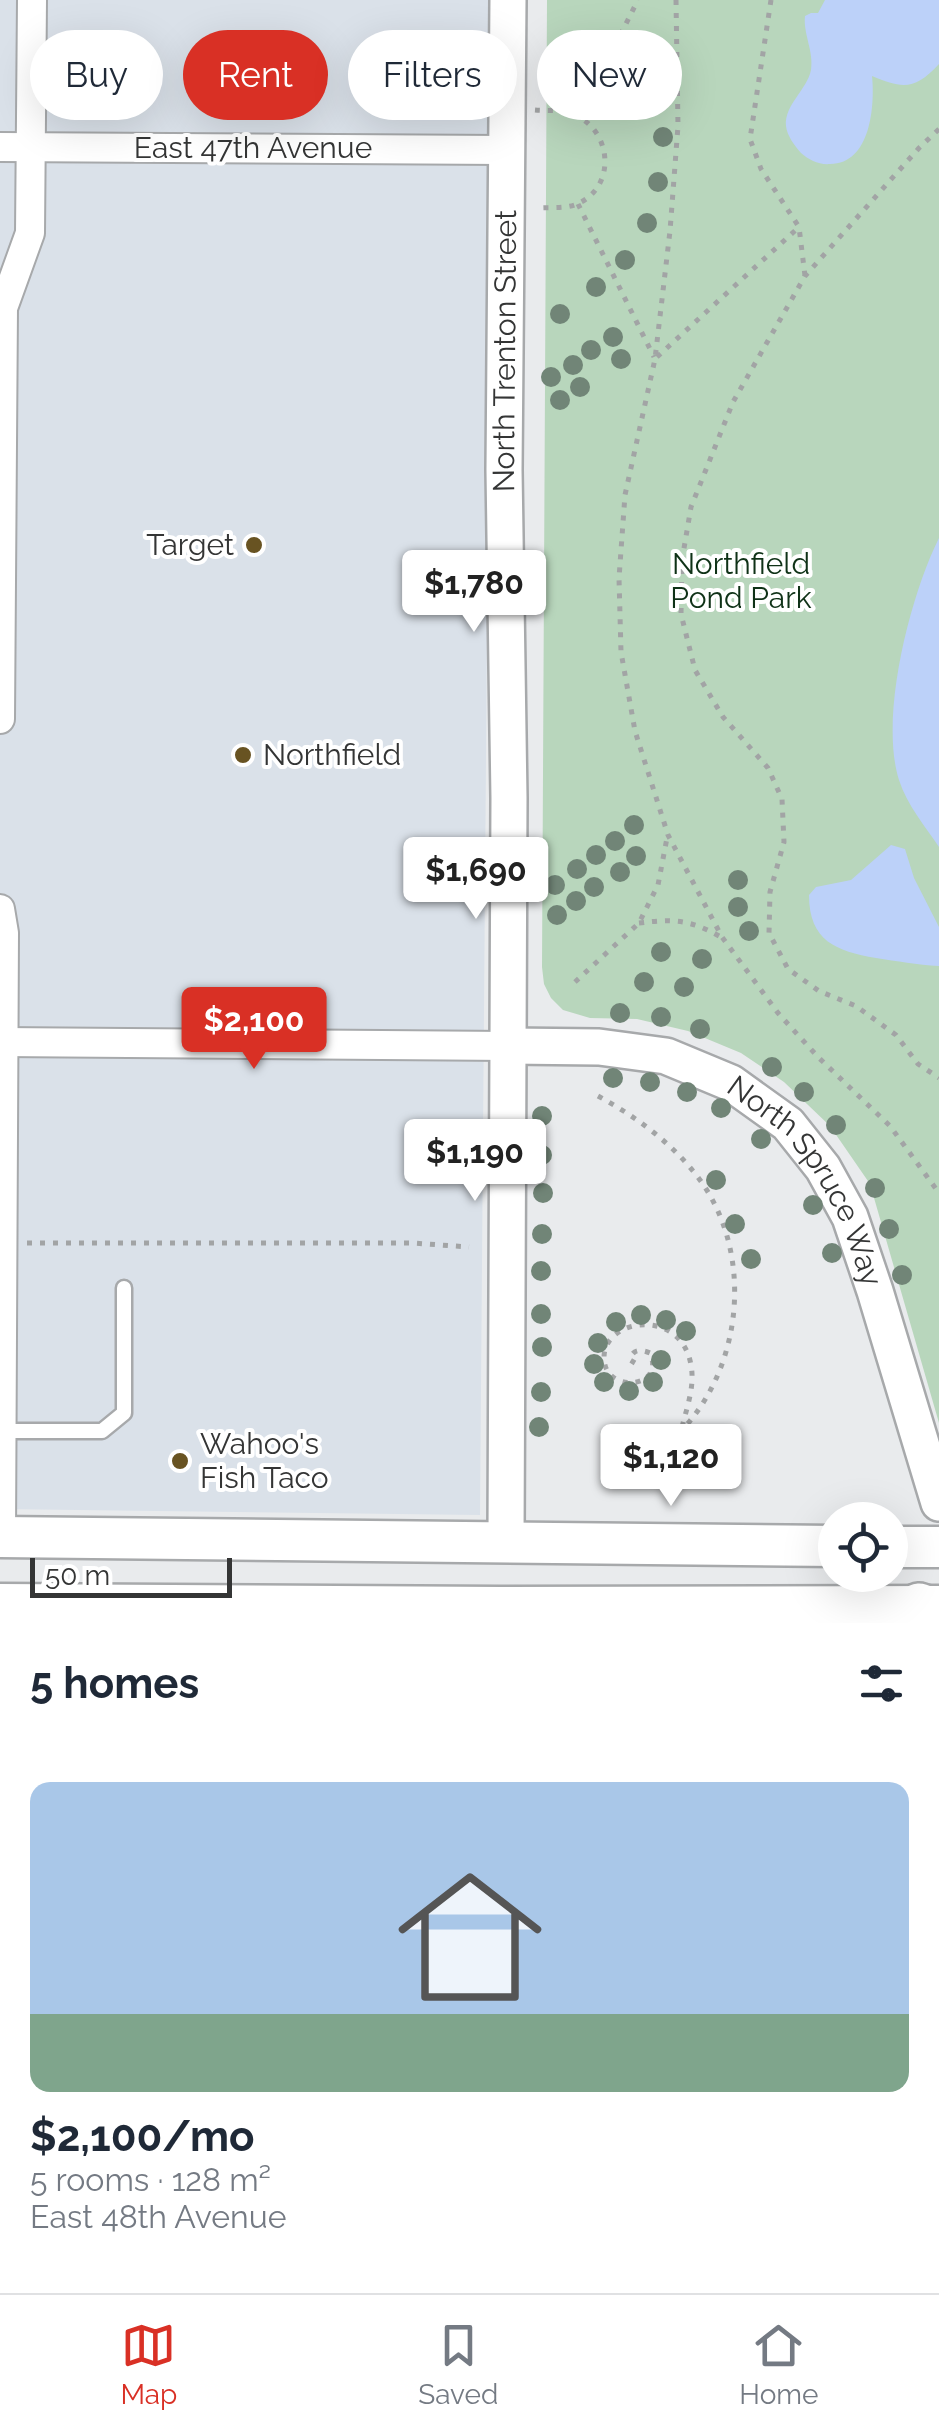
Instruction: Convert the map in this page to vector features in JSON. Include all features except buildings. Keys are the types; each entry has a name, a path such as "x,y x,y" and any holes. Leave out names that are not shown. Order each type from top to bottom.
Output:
{"main road":[{"path":"1,1537 818,1546"},
{"path":"908,1547 939,1547"},
{"path":"9,1610 500,1615 921,1608"}],"street":[{"path":"0,719 3,308 30,233 32,0"},
{"name":"North Trenton Street","path":"507,30 508,0"},
{"name":"North Trenton Street","path":"506,120 504,470 509,798 506,1541"},
{"name":"East 47th Avenue","path":"0,147 505,150"},
{"path":"0,909 4,934 1,1537"},
{"path":"2,1042 509,1046"},
{"name":"North Spruce Way","path":"509,1046 599,1046 666,1056 731,1082 788,1124 823,1168 850,1217 939,1503"}],"lane":[{"path":"2,1431 102,1431 124,1413 124,1288"}],"path":[{"path":"622,30 638,0"},
{"path":"676,0 678,126 670,231 655,360 626,495 619,578 620,652 635,731 668,835 722,938 778,1013 890,1126 939,1193"},
{"path":"771,0 750,139 761,169 799,227 805,276"},
{"path":"505,212 567,207 590,196 605,173 606,160 598,135 582,120"},
{"path":"939,129 805,276 733,402 692,507 682,560 681,614 695,670 723,717 768,768 782,799 784,842 770,892 769,932 788,968 819,991 856,1006 896,1035 918,1064 939,1078"},
{"path":"578,204 655,360"},
{"path":"655,360 799,227"},
{"path":"575,982 639,923 658,885 668,835"},
{"path":"639,923 676,920 700,924 722,938"},
{"path":"598,1096 669,1145 695,1173 715,1206 728,1239 735,1309 719,1374 682,1430 633,1466 599,1484"},
{"path":"2,1243 392,1243 469,1248"},
{"path":"635,1363 630,1360 635,1351 650,1353 653,1369 647,1378 625,1383 606,1370 606,1349 624,1328 655,1324 682,1341 692,1367 692,1384 682,1430"}],"shaded area":[{"name":"Northfield","path":"0,0 492,0 492,30 348,30 348,120 491,120 480,1515 0,1509"}],"green space":[{"name":"Northfield Pond Park","path":"547,0 939,0 939,1423 870,1184 830,1126 784,1082 741,1053 688,1031 637,1019 590,1018 563,1010 544,984 546,120 682,120 682,30 547,30"}],"water":[{"path":"825,0 939,0 939,64 923,79 908,85 872,76 871,117 862,144 844,161 826,164 814,162 801,153 786,126 789,111 811,70 805,16 818,13"},
{"path":"939,538 939,847 902,789 894,754 893,724 908,623"},
{"path":"891,845 905,849 914,878 939,927 939,966 849,952 828,941 814,923 809,895 816,887 851,880"}],"place":[{"name":"Target","path":"254,545"},
{"name":"Northfield","path":"243,755"},
{"name":"Wahoo's Fish Taco","path":"180,1461"}]}
